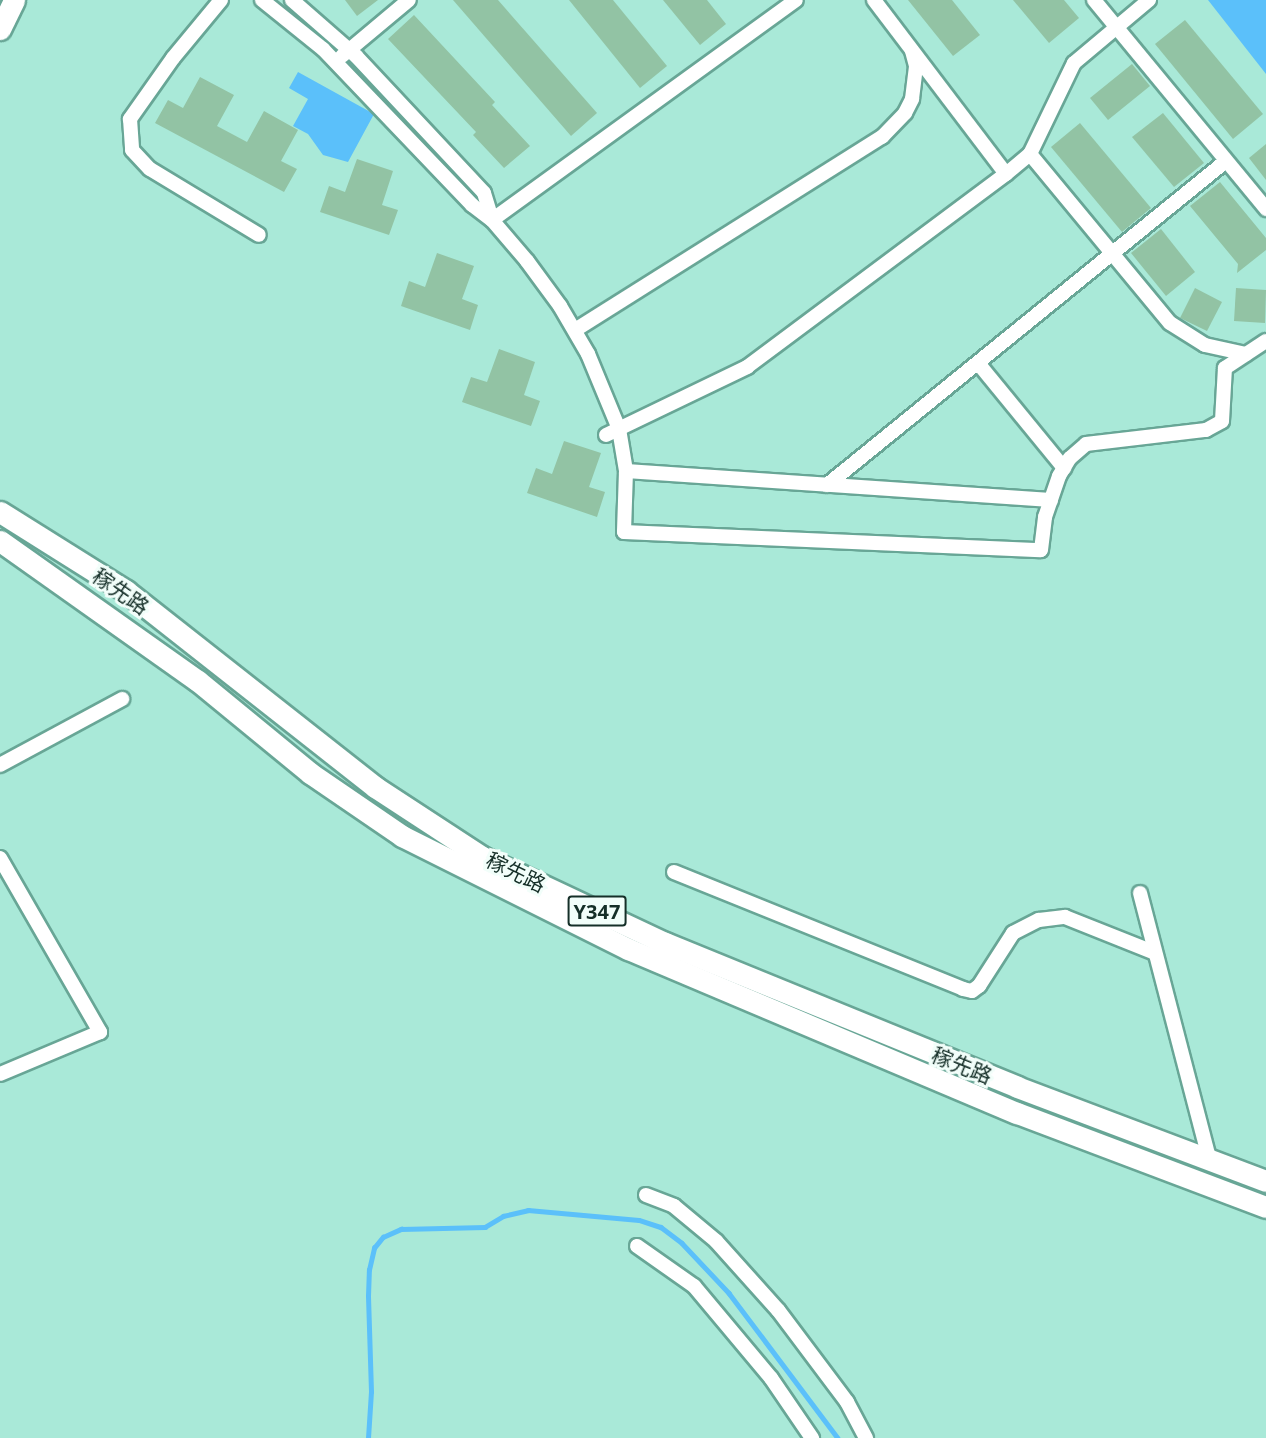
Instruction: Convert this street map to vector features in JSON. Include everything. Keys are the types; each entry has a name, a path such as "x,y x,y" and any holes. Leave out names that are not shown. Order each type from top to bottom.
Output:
{"main road":[{"path":"0,28 14,0"},
{"name":"稼先路","path":"0,512 126,591 375,787 482,857 665,943 1017,1087 1209,1157 1266,1181"},
{"name":"稼先路","path":"0,541 198,681 310,773 402,836 639,954 1017,1113 1266,1208"}],"street":[{"path":"221,0 172,58 130,119 132,150 150,169 259,235"},
{"path":"262,0 303,30 336,61 472,205 492,220 544,283 575,330 600,378 612,432 626,471 624,532 1041,550 1045,517 1070,458 1086,444 1206,430 1222,422 1225,368 1266,341"},
{"path":"292,0 349,50 484,193 492,220"},
{"path":"336,61 409,0"},
{"path":"492,220 796,0"},
{"path":"874,0 1006,174"},
{"path":"1094,0 1266,209"},
{"path":"612,432 747,368 1006,174 1030,154 1074,63 1149,0"},
{"path":"575,330 882,137 900,120 912,99 916,66 912,51"},
{"path":"1030,154 1160,313 1180,332 1205,345 1246,354"},
{"path":"827,485 1226,161"},
{"path":"978,363 1064,468"},
{"path":"626,471 1051,500"},
{"path":"0,765 122,699"},
{"path":"0,858 100,1032 0,1074"},
{"path":"674,872 972,991 979,986 1013,933 1039,920 1065,917 1153,952"},
{"path":"1140,893 1153,952 1209,1157"},
{"path":"646,1195 674,1206 716,1240 778,1310 848,1402 866,1438"},
{"path":"637,1246 694,1286 771,1378 812,1438"}],"water":[{"path":"1208,0 1266,0 1266,74"},
{"path":"298,72 374,114 348,162 323,155 308,134 293,126 308,99 289,88"}],"building":[{"path":"345,0 378,0 357,16"},
{"path":"453,0 498,0 597,113 571,136"},
{"path":"569,0 613,0 667,66 640,88"},
{"path":"663,0 707,0 726,24 700,45"},
{"path":"908,0 952,0 980,35 953,56"},
{"path":"1013,0 1064,0 1079,18 1049,43"},
{"path":"414,15 495,102 492,105 530,146 504,168 473,135 476,132 388,39"},
{"path":"1185,20 1263,114 1233,139 1155,44"},
{"path":"1132,64 1150,86 1108,120 1090,98"},
{"path":"200,77 234,95 217,126 247,142 264,111 298,130 281,161 297,169 284,192 155,123 168,100 183,108"},
{"path":"1163,113 1204,163 1174,187 1132,137"},
{"path":"1080,123 1151,208 1122,232 1051,147"},
{"path":"1266,144 1266,180 1249,158"},
{"path":"357,159 393,171 382,205 398,210 389,235 320,212 329,186 345,192"},
{"path":"1220,182 1266,238 1266,250 1237,273 1238,264 1190,206"},
{"path":"1161,229 1195,272 1166,296 1131,253"},
{"path":"437,253 474,266 462,299 478,305 470,330 401,306 409,281 425,287"},
{"path":"1195,288 1222,302 1207,331 1180,318"},
{"path":"1236,288 1266,290 1265,323 1234,321"},
{"path":"499,349 535,362 524,395 540,401 531,426 462,402 471,377 487,382"},
{"path":"564,441 601,453 589,487 605,492 597,517 527,493 536,468 552,474"}],"waterway":[{"path":"368,1438 371,1392 368,1296 369,1270 374,1248 383,1237 401,1229 485,1227 503,1216 528,1210 639,1220 661,1227 682,1243 729,1293 838,1438"}]}
